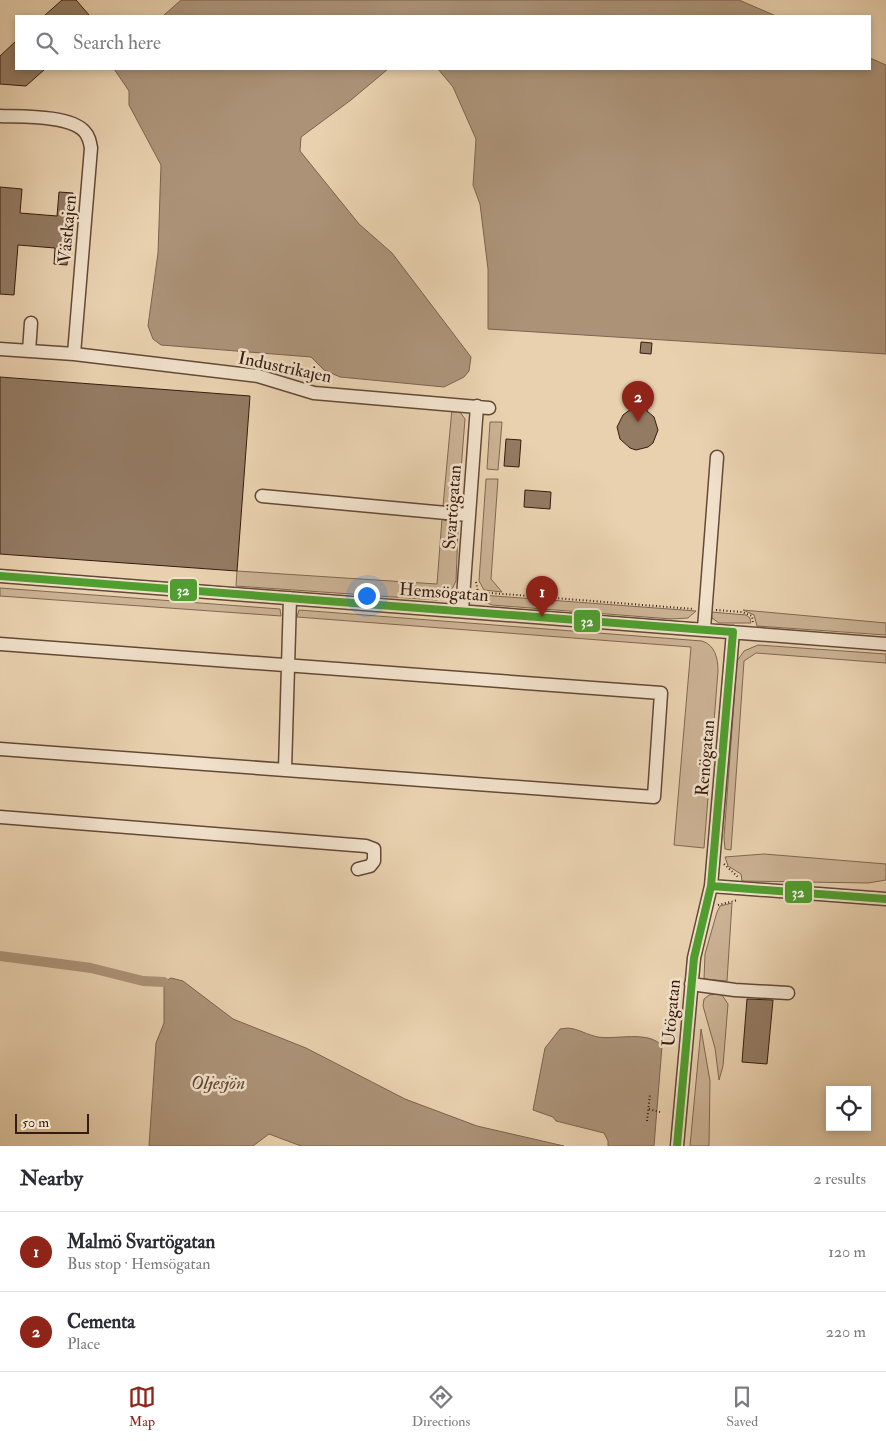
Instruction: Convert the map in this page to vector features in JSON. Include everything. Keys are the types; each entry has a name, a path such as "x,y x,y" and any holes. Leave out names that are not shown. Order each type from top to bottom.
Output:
{"street":[{"name":"Västkajen","path":"0,116 64,121 84,130 89,138 91,148 74,354"},
{"path":"29,351 31,323"},
{"name":"Industrikajen","path":"0,349 74,354 258,376 314,394 483,407"},
{"name":"Svartögatan","path":"462,611 468,515 483,407"},
{"path":"704,629 717,457"},
{"path":"262,496 468,515"},
{"name":"Hemsögatan","path":"0,576 886,644"},
{"path":"286,770 290,598"},
{"name":"Renögatan","path":"712,886 733,632"},
{"path":"0,644 661,693 654,797 0,749"},
{"path":"0,817 366,846 374,849 374,861 370,866 358,869"},
{"path":"712,886 738,894 886,899"},
{"name":"Utögatan","path":"677,1146 694,958 712,886"},
{"path":"691,984 735,990 788,993"}],"path":[{"path":"478,592 750,615 754,625 753,634"},
{"path":"724,862 729,870 738,875 738,894"},
{"path":"647,1121 650,1094"},
{"path":"649,1109 660,1112"}],"shaded area":[{"path":"452,409 460,412 465,419 459,495 455,503 443,506"},
{"path":"490,422 502,422 498,470 487,469"},
{"path":"486,479 498,479 491,579 502,592 484,590 479,581"},
{"path":"442,519 451,523 458,530 456,581 450,593 437,600 236,586 237,571 437,584"},
{"path":"0,588 280,609 281,616 0,596"},
{"path":"481,595 696,611 688,618 671,619 492,605 476,597"},
{"path":"299,610 702,641 706,643 715,653 718,671 704,848 674,845 691,647 297,617"},
{"path":"743,610 886,623 886,635 757,626 754,615"},
{"path":"711,612 746,615 750,618 751,623 719,623 712,618"},
{"path":"758,645 886,654 886,663 756,653 744,661 731,850 725,849 724,837 737,661 744,651"},
{"path":"764,854 886,864 886,880 868,883 742,881 741,874 728,866 725,857"},
{"path":"732,903 727,981 704,979 705,954 717,912 720,906"},
{"path":"709,995 722,995 728,1004 723,1066 719,1080 715,1048 703,1006 704,999"},
{"path":"701,1029 710,1081 709,1146 690,1146"}],"water":[{"path":"181,0 739,0 774,15 164,15"},
{"path":"871,58 886,65 886,354 488,329 488,269 480,204 473,185 476,139 453,87 439,70 871,70"},
{"path":"115,70 387,70 351,100 301,137 300,151 359,224 392,253 471,357 469,371 464,377 444,387 340,377 324,370 311,357 161,345 153,339 148,326 158,253 161,165 129,105 129,91"},
{"name":"Oljesjön","path":"171,978 183,981 233,1019 306,1048 405,1099 477,1126 564,1146 301,1146 269,1134 253,1146 149,1146 156,1043 164,1023 164,982"},
{"path":"568,1028 605,1038 649,1038 662,1046 654,1146 608,1146 604,1133 556,1121 553,1117 533,1110 545,1048 560,1029"}],"building":[{"path":"62,0 76,0 89,15 45,15"},
{"path":"15,42 15,70 44,70 26,86 0,84 0,56"},
{"path":"0,187 22,189 20,213 57,216 59,192 73,193 67,265 54,264 55,248 18,245 14,295 0,294"},
{"path":"641,342 652,343 651,354 640,353"},
{"path":"0,377 250,396 237,571 0,554"},
{"path":"641,393 647,401 647,411 654,417 658,430 653,443 648,447 636,450 630,448 620,439 617,427 623,415 631,409 633,399"},
{"path":"506,439 521,440 519,467 504,466"},
{"path":"525,490 551,492 550,509 524,507"},
{"path":"747,999 773,1000 767,1064 742,1062"}],"waterway":[{"path":"0,956 91,968 143,981 164,982"}],"transit line":[{"name":"32","path":"0,576 733,632"},
{"name":"32","path":"677,1146 694,958 711,886 733,632"},
{"name":"32","path":"711,886 886,899"}],"place":[{"name":"Cementa","path":"638,422"},
{"name":"Malmö Svartögatan","path":"542,617"}]}
